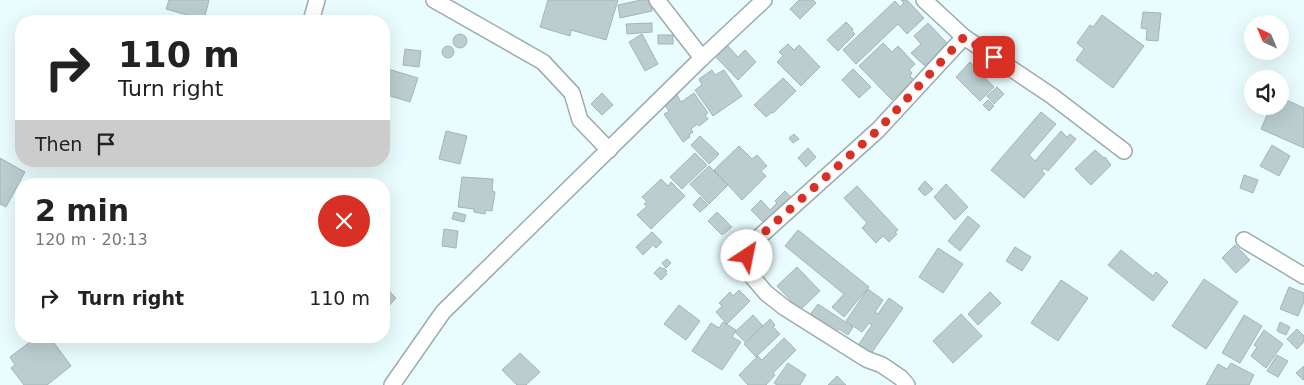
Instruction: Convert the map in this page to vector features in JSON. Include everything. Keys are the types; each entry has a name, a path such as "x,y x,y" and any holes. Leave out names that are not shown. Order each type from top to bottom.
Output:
{"street":[{"path":"313,15 317,0"},
{"path":"434,0 543,62 572,93 580,120 609,150"},
{"path":"658,0 702,58"},
{"path":"392,385 443,312 702,58 764,0"},
{"path":"924,0 964,37 1052,96 1124,151"},
{"path":"907,385 901,378 882,365 866,359 785,308 766,293 743,266 749,248 758,238 878,130 964,37"},
{"path":"1244,240 1304,276"}],"building":[{"path":"169,0 209,0 205,15 187,15 166,9"},
{"path":"548,0 618,0 606,40 571,30 570,36 540,27"},
{"path":"650,0 652,11 620,18 618,5"},
{"path":"799,0 813,0 816,3 800,19 790,9"},
{"path":"901,0 907,0 924,18 907,34 898,24 856,64 843,50 895,1 900,7 904,3"},
{"path":"1143,12 1161,13 1158,41 1146,40 1147,29 1141,28"},
{"path":"1102,15 1144,46 1113,88 1076,60 1084,49 1077,43 1090,25 1093,27"},
{"path":"846,22 855,34 838,51 827,40"},
{"path":"652,23 652,32 627,34 626,24"},
{"path":"928,23 948,44 925,66 911,53 921,44 914,36"},
{"path":"457,34 463,34 467,41 463,48 457,48 453,44 453,38"},
{"path":"642,34 658,64 645,71 629,42"},
{"path":"658,35 673,35 673,44 658,44"},
{"path":"883,43 892,52 898,46 915,64 909,70 912,73 910,76 914,80 892,100 859,66"},
{"path":"788,44 794,50 799,45 820,67 801,86 777,62 783,56 779,52"},
{"path":"727,45 738,57 745,50 756,62 738,80 715,56"},
{"path":"450,46 453,47 453,57 446,58 443,57 442,50 443,47"},
{"path":"405,49 421,51 419,67 403,65"},
{"path":"970,62 994,87 980,101 956,77"},
{"path":"853,69 871,87 859,98 842,80"},
{"path":"390,70 418,78 410,102 390,96"},
{"path":"712,70 715,75 724,70 742,96 713,116 695,90 702,85 699,79"},
{"path":"783,78 796,91 773,113 766,117 754,105"},
{"path":"997,87 1004,94 994,104 987,96"},
{"path":"602,93 613,105 602,115 591,104"},
{"path":"694,93 708,113 705,115 708,119 691,129 693,132 689,135 690,137 683,142 664,114 669,111 664,104 677,95 681,102"},
{"path":"988,100 994,106 989,111 983,105"},
{"path":"1289,101 1304,108 1304,148 1261,129 1267,115 1289,115"},
{"path":"1041,112 1056,124 1029,155 1035,161 1061,131 1067,137 1070,134 1076,139 1048,171 1044,168 1042,171 1045,174 1024,198 991,170"},
{"path":"446,131 467,136 460,164 439,159"},
{"path":"794,134 799,139 793,143 789,138"},
{"path":"700,136 719,154 709,164 691,145"},
{"path":"1272,145 1290,156 1279,176 1260,166"},
{"path":"739,146 752,159 757,155 767,166 761,171 766,176 742,200 714,170"},
{"path":"808,148 816,157 806,167 798,158"},
{"path":"1095,150 1105,157 1111,165 1091,185 1075,169"},
{"path":"695,153 707,165 682,189 670,177"},
{"path":"0,158 25,172 22,178 15,178 15,190 6,207 0,204"},
{"path":"709,166 728,185 709,204 690,184"},
{"path":"1244,175 1258,180 1253,193 1240,188"},
{"path":"462,177 493,179 492,191 495,192 492,211 486,210 485,214 474,212 474,209 458,207"},
{"path":"661,179 668,186 671,182 685,196 651,229 637,215 647,206 644,204 647,202 642,197"},
{"path":"925,181 933,189 925,196 918,189"},
{"path":"946,184 968,207 955,220 934,197"},
{"path":"857,186 898,230 895,232 897,234 889,242 883,236 876,243 862,228 867,223 844,198"},
{"path":"785,191 793,199 766,225 751,210 761,200 770,210 777,203 775,201"},
{"path":"700,197 708,205 700,212 693,205"},
{"path":"454,212 466,215 464,222 452,219"},
{"path":"717,212 732,227 722,235 708,221"},
{"path":"968,216 980,226 960,251 948,241"},
{"path":"444,229 458,231 456,248 442,246"},
{"path":"798,230 869,287 844,317 832,307 844,294 785,246"},
{"path":"652,232 662,242 656,248 653,245 643,255 636,247"},
{"path":"1235,245 1250,260 1236,273 1222,258"},
{"path":"1015,247 1031,257 1022,271 1006,261"},
{"path":"938,248 963,264 943,293 919,277"},
{"path":"1121,250 1153,276 1156,272 1168,282 1153,301 1108,265"},
{"path":"667,259 671,263 666,268 662,263"},
{"path":"660,267 667,271 665,272 667,274 661,280 654,273"},
{"path":"797,267 820,291 800,310 777,286"},
{"path":"1204,279 1238,302 1206,349 1172,326"},
{"path":"1061,280 1088,298 1058,341 1031,323"},
{"path":"1289,287 1304,293 1304,302 1298,316 1280,309"},
{"path":"868,289 883,300 875,312 878,314 889,298 903,308 870,355 857,347 872,325 869,323 862,332 846,321"},
{"path":"739,290 750,301 727,324 716,312 722,306 719,303 730,292 733,296"},
{"path":"390,292 396,298 390,305"},
{"path":"990,292 1001,303 978,325 968,314"},
{"path":"818,304 853,327 848,335 839,329 835,333 809,316"},
{"path":"679,305 700,321 686,340 664,324"},
{"path":"961,314 982,336 953,363 933,341"},
{"path":"753,315 763,326 746,343 735,332"},
{"path":"1244,315 1262,326 1240,363 1222,353"},
{"path":"770,319 775,325 773,327 780,334 756,357 744,344"},
{"path":"723,322 736,330 732,337 741,342 722,370 692,351 711,323 719,328"},
{"path":"1280,322 1290,327 1286,335 1277,331"},
{"path":"1297,329 1304,336 1304,342 1297,349 1287,339"},
{"path":"1264,330 1283,344 1266,368 1251,356 1257,347 1254,345"},
{"path":"784,338 796,350 773,373 775,375 766,385 748,385 739,375 758,356 762,360"},
{"path":"29,343 54,343 71,366 47,385 24,385 11,368 15,365 10,357"},
{"path":"520,353 540,372 526,385 517,385 502,370"},
{"path":"1277,355 1288,361 1278,377 1267,371"},
{"path":"788,363 806,375 800,385 777,385 774,383"},
{"path":"1231,363 1254,375 1249,385 1206,385 1218,364 1227,369"},
{"path":"1304,366 1304,379 1303,380 1296,373"},
{"path":"837,376 846,385 828,385"}],"route":[{"path":"747,256 749,248 758,238 878,130 964,37 994,57"}]}
